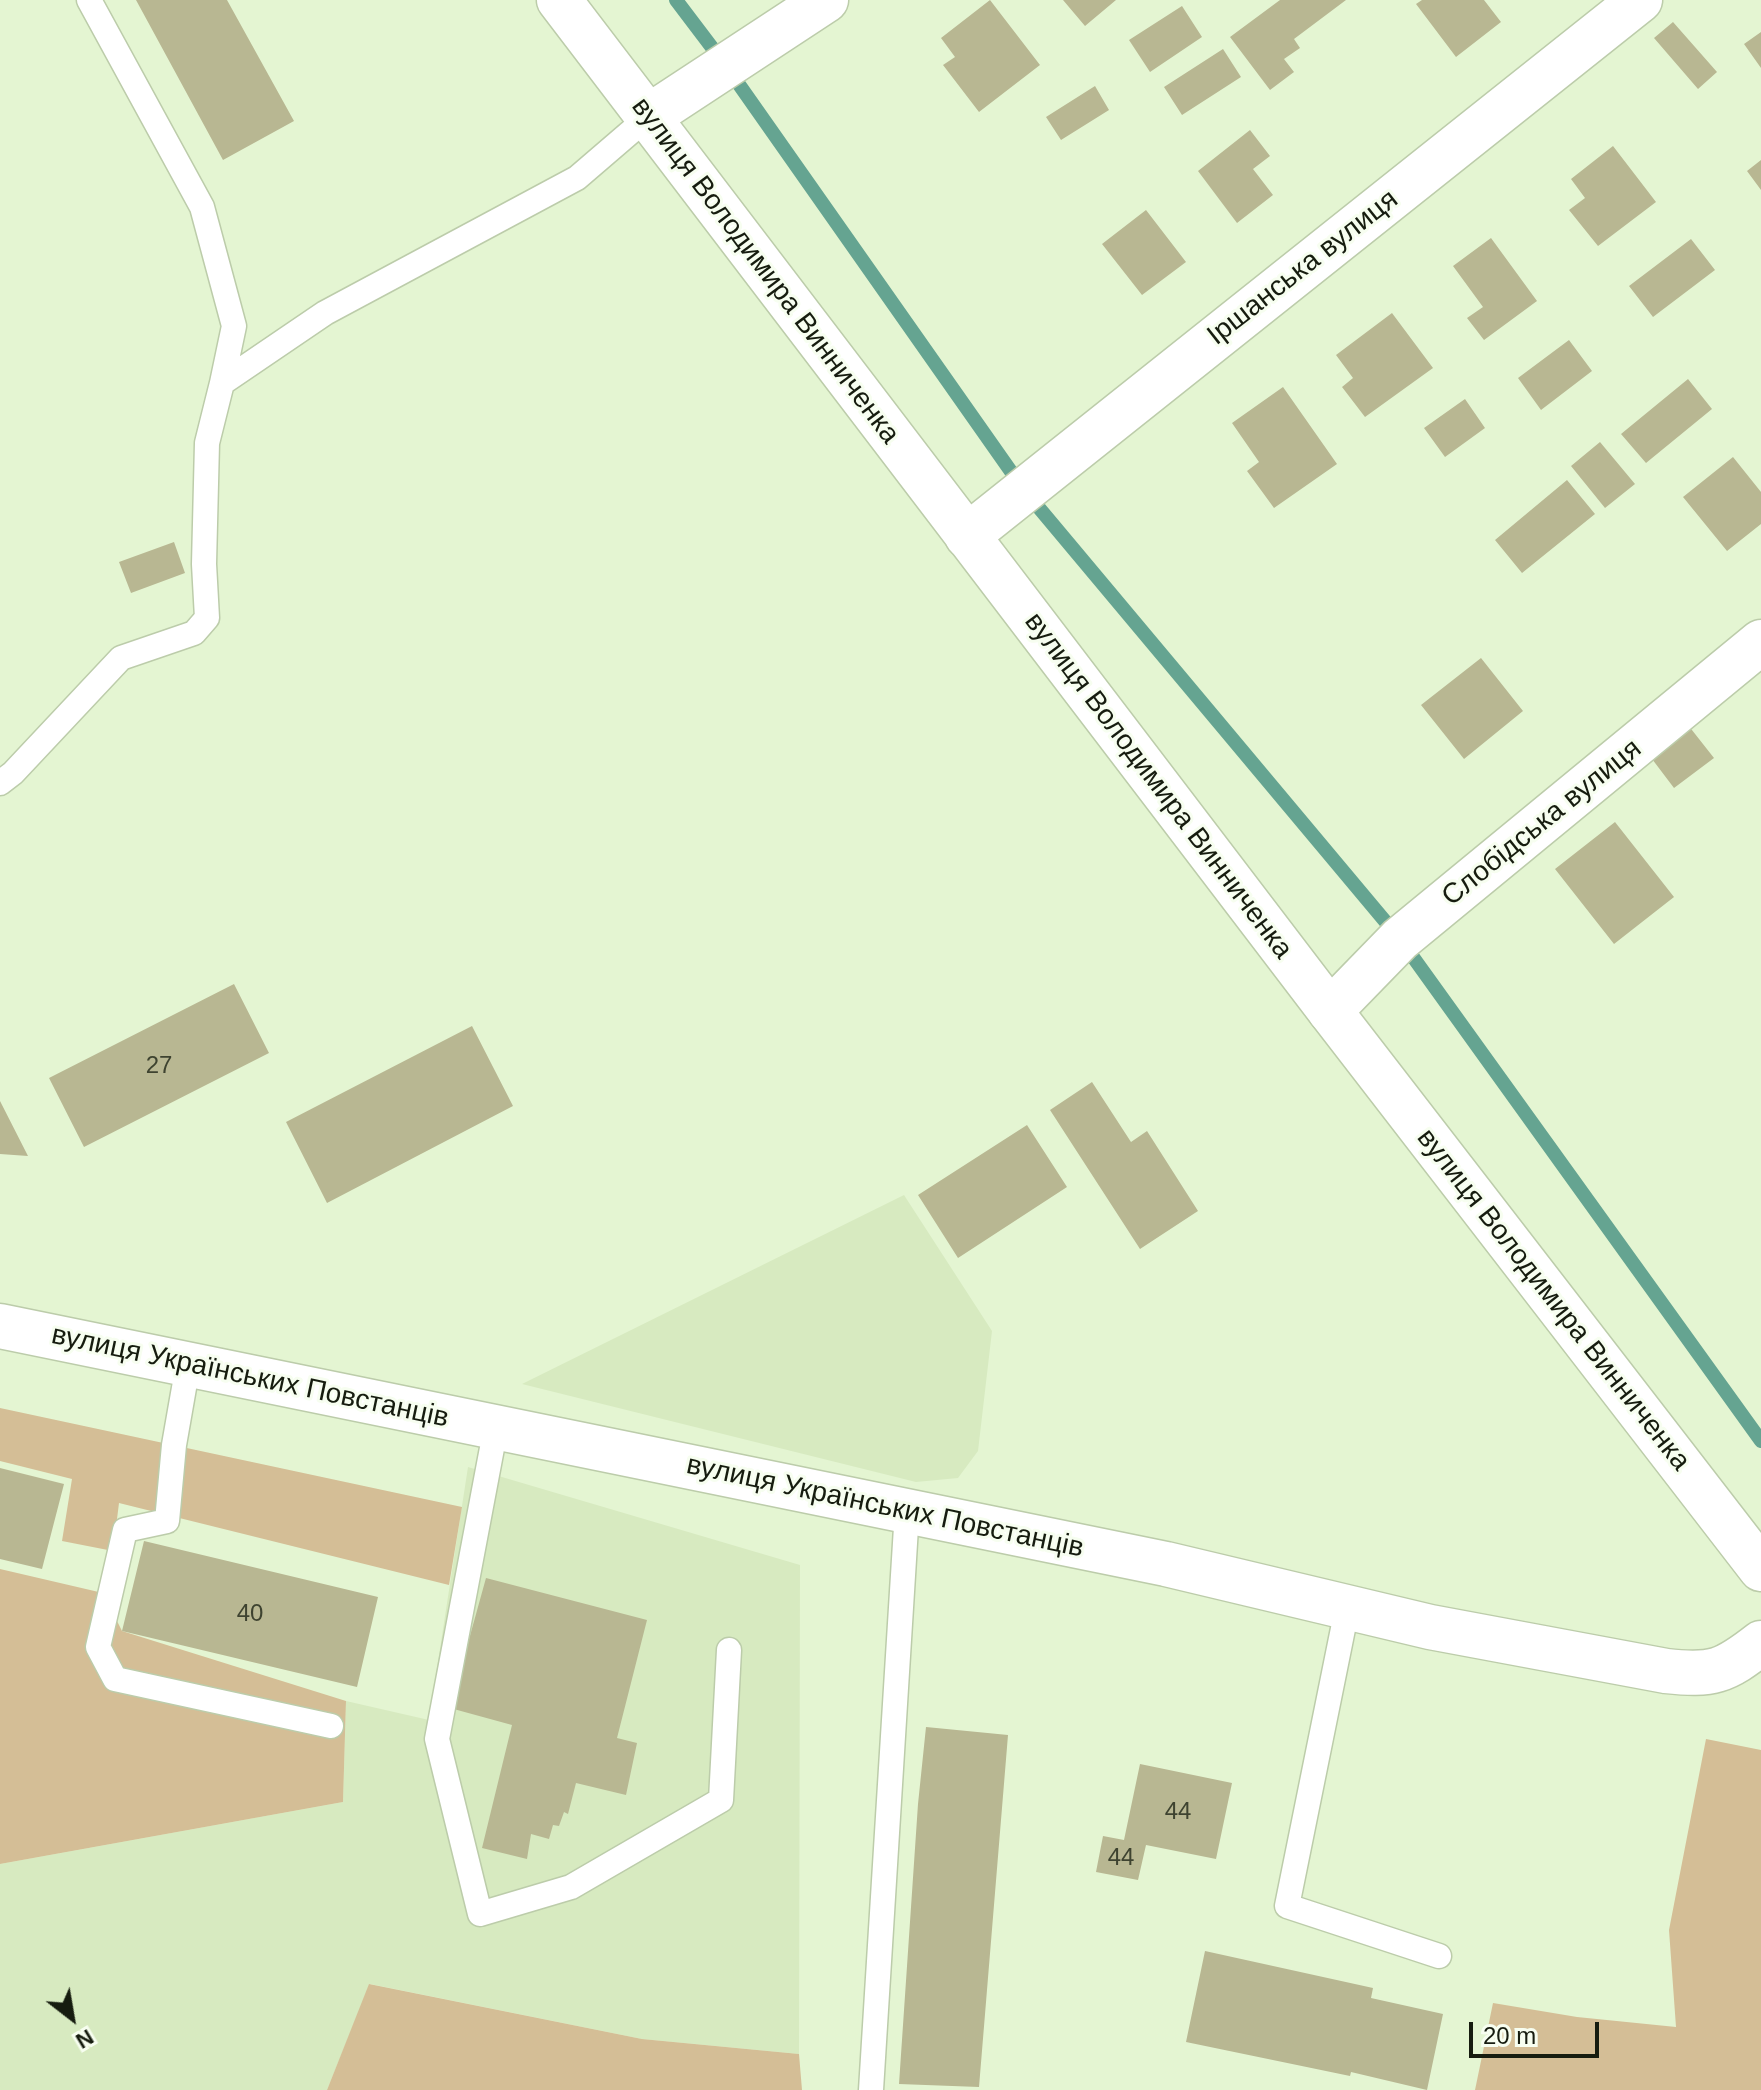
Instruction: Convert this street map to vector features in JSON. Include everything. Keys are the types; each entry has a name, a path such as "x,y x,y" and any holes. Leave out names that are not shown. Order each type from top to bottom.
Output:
{"street":[{"name":"вулиця Володимира Винниченка","path":"559,0 1330,1011 1761,1569"},
{"path":"648,117 826,0"},
{"name":"Іршанська вулиця","path":"967,536 1640,0"},
{"name":"Слобідська вулиця","path":"1330,1011 1400,939 1761,642"},
{"name":"вулиця Українських Повстанців","path":"0,1326 1166,1564 1347,1609 1651,1669 1702,1675 1720,1670 1761,1643"}],"lane":[{"path":"0,783 121,658 194,633 207,618 204,564 207,443 234,326 202,207 89,0"},
{"path":"222,383 325,313 577,178 648,117"},
{"path":"188,1365 174,1445 167,1521 125,1530 98,1647 115,1679 331,1726"},
{"path":"496,1427 437,1739 480,1914 571,1887 721,1800 729,1650"},
{"path":"871,2090 907,1511"},
{"path":"1347,1609 1287,1906 1439,1956"}],"shaded area":[{"path":"904,1195 992,1331 978,1451 958,1478 916,1482 522,1384"},
{"path":"0,1408 462,1507 449,1585 119,1503 113,1551 62,1541 72,1479 0,1461"},
{"path":"468,1467 800,1565 799,2054 642,2039 370,1984 327,2090 0,2090 0,1864 343,1802 346,1701 429,1720"},
{"path":"0,1569 103,1593 122,1631 346,1701 343,1802 0,1864"},
{"path":"1706,1739 1761,1750 1761,2090 1475,2090 1493,2003 1577,2017 1676,2027 1669,1930"},
{"path":"369,1984 642,2039 799,2054 802,2090 327,2090"}],"building":[{"path":"136,0 227,0 294,121 223,160"},
{"path":"990,0 1040,65 979,112 943,65 955,57 941,38"},
{"path":"1063,0 1116,0 1085,26"},
{"path":"1280,0 1346,0 1294,39 1300,48 1284,59 1294,72 1270,90 1230,37"},
{"path":"1422,0 1484,0 1501,22 1456,57 1416,4"},
{"path":"1182,6 1202,37 1150,72 1129,40"},
{"path":"1673,22 1717,72 1698,89 1654,38"},
{"path":"1761,32 1761,68 1744,44"},
{"path":"1223,49 1241,77 1182,115 1164,87"},
{"path":"1095,86 1109,110 1061,140 1046,117"},
{"path":"1250,130 1270,156 1253,169 1273,195 1237,223 1198,171"},
{"path":"1613,146 1656,202 1598,246 1569,210 1585,198 1571,179"},
{"path":"1761,160 1761,190 1747,171"},
{"path":"1146,210 1186,262 1142,295 1102,244"},
{"path":"1491,238 1537,301 1484,340 1467,318 1483,307 1453,266"},
{"path":"1691,239 1715,270 1653,317 1629,286"},
{"path":"1392,313 1433,368 1365,417 1342,387 1353,378 1336,355"},
{"path":"1569,340 1592,371 1541,410 1518,378"},
{"path":"1688,379 1712,409 1646,463 1621,434"},
{"path":"1283,387 1337,464 1274,508 1247,471 1259,462 1232,423"},
{"path":"1465,399 1485,428 1445,457 1424,428"},
{"path":"1600,442 1635,484 1605,508 1571,466"},
{"path":"1733,457 1761,492 1761,524 1727,551 1683,497"},
{"path":"1567,480 1595,514 1522,573 1495,540"},
{"path":"174,542 185,573 131,593 119,562"},
{"path":"1481,658 1523,711 1464,759 1421,705"},
{"path":"1688,725 1714,758 1674,788 1649,755"},
{"path":"1615,822 1674,897 1614,944 1555,869"},
{"path":"234,984 269,1053 84,1147 49,1078"},
{"path":"472,1026 513,1106 327,1203 286,1122"},
{"path":"1092,1082 1131,1142 1147,1131 1198,1211 1140,1249 1050,1110"},
{"path":"0,1101 28,1156 0,1154"},
{"path":"1027,1125 1067,1187 958,1258 918,1195"},
{"path":"0,1468 64,1484 42,1569 0,1559"},
{"path":"144,1541 378,1597 357,1687 122,1631"},
{"path":"486,1578 647,1620 617,1738 637,1743 626,1795 576,1783 568,1814 564,1812 559,1826 553,1825 549,1839 531,1834 527,1859 482,1848 512,1725 450,1708"},
{"path":"926,1727 1008,1735 979,2087 899,2084"},
{"path":"1140,1764 1232,1783 1216,1859 1146,1845 1138,1880 1096,1872 1103,1836 1124,1840"},
{"path":"1205,1951 1373,1988 1371,1998 1443,2014 1427,2090 1351,2072 1350,2076 1186,2042"}],"waterway":[{"path":"676,0 726,66 1024,490 1400,939 1761,1441"}]}
